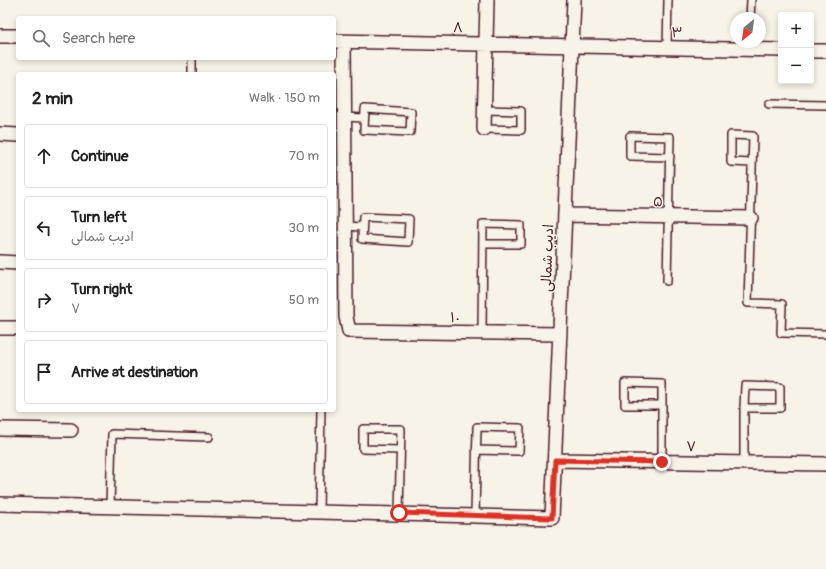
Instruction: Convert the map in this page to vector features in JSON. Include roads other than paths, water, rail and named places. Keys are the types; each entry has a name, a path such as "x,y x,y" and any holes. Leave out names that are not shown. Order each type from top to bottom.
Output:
{"street":[{"path":"484,129 487,0"},
{"name":"ادیب شمالی","path":"475,515 552,518 574,0"},
{"path":"0,36 16,36"},
{"path":"339,42 344,117 344,226"},
{"name":"۸","path":"339,42 572,46"},
{"name":"۳","path":"572,46 667,48 730,46"},
{"name":"۳","path":"766,48 778,50"},
{"path":"814,51 826,51"},
{"path":"0,134 16,135"},
{"name":"۵","path":"565,215 751,218"},
{"name":"۱۰","path":"344,226 346,317 349,331 560,334"},
{"path":"0,262 16,263"},
{"path":"0,328 16,328"},
{"path":"0,429 71,430"},
{"name":"۷","path":"555,460 826,464"},
{"path":"0,504 475,515"}],"lane":[{"path":"667,48 668,0"},
{"path":"750,0 750,12"},
{"path":"192,60 192,72"},
{"path":"769,104 826,105"},
{"path":"365,109 411,112 410,132 364,130 364,118 365,109"},
{"path":"484,129 521,130 521,111 485,110"},
{"path":"344,117 364,118"},
{"path":"752,163 731,162 731,135 753,136 748,303 782,304 781,333 826,334"},
{"path":"667,281 669,217 670,157 670,137 630,136 630,156 670,157"},
{"path":"363,217 409,219 408,242 362,239 362,227 363,217"},
{"path":"482,333 483,224 522,225 521,244 483,244"},
{"path":"344,226 362,227"},
{"path":"662,405 625,404 625,383 662,384 662,405 662,462"},
{"path":"744,408 780,408 780,387 745,386 744,408 744,463"},
{"path":"319,512 321,412"},
{"path":"475,515 476,450 477,427 520,428 519,451 476,450"},
{"path":"399,513 401,430 363,429 363,449 400,450"},
{"path":"110,506 112,434 209,437"}]}
